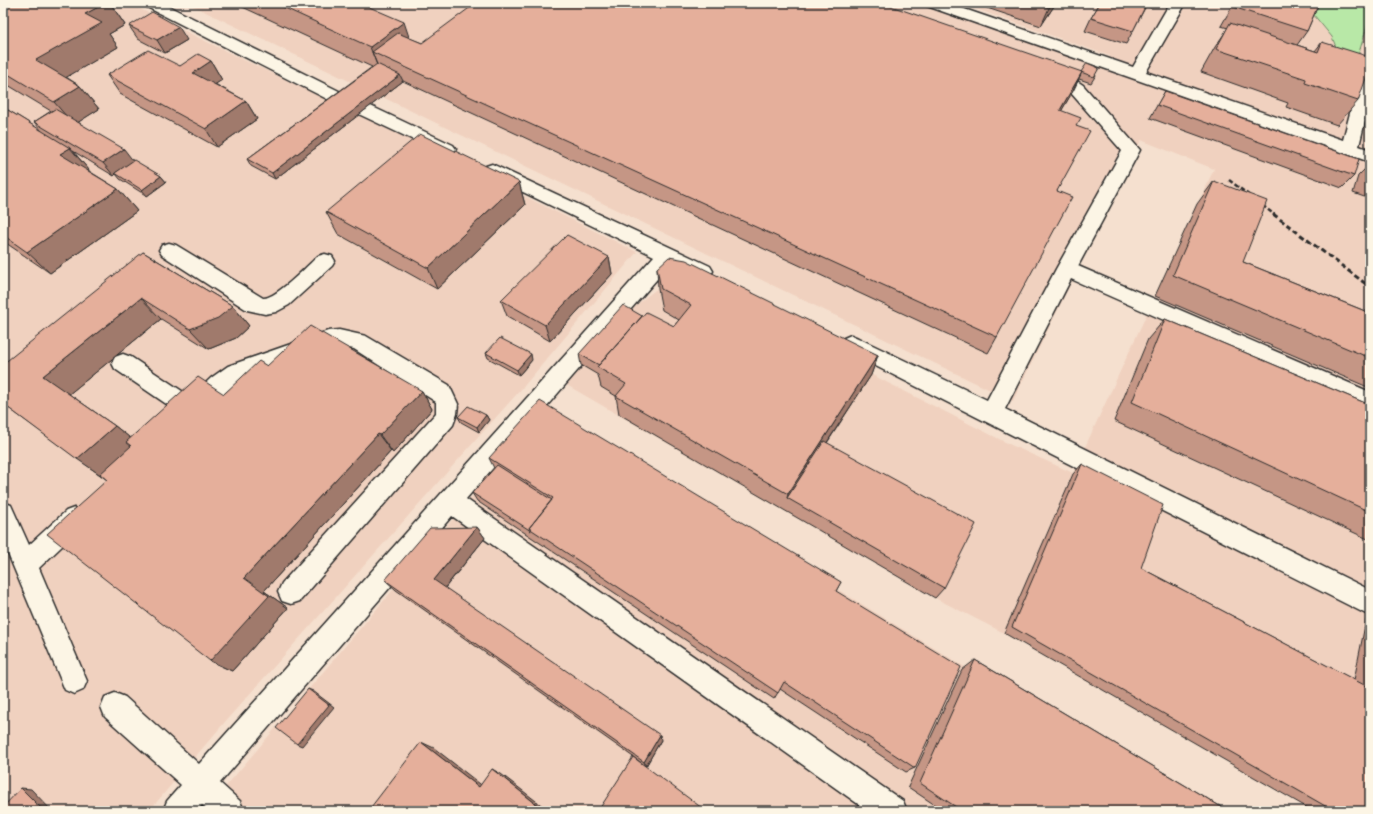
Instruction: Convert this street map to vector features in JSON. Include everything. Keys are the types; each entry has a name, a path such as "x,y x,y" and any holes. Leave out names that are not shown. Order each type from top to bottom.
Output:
{"lane":[{"path":"150,3 335,96 724,282"},
{"path":"932,3 1370,156"},
{"path":"1137,74 1178,3"},
{"path":"992,413 1066,269 1131,150 1077,89 1044,67 1036,65"},
{"path":"1349,149 1370,67"},
{"path":"169,250 254,304 262,306 270,306 280,301 325,261"},
{"path":"176,811 667,254"},
{"path":"1066,269 1370,402"},
{"path":"830,333 1370,603"},
{"path":"175,425 219,384 236,372 328,339 339,338 359,342 441,392 448,399 449,408 444,418 292,592"},
{"path":"123,363 192,409"},
{"path":"450,501 893,811"},
{"path":"25,564 88,506"},
{"path":"3,513 74,681"},
{"path":"115,707 230,811"}],"shaded area":[{"path":"3,3 128,3 377,123 637,252 524,386 230,716 149,811 3,811"},
{"path":"187,3 919,3 1108,68 1110,56 959,3 1370,3 1370,811 1313,811 1004,633 935,598 565,384 624,316 646,297 670,279 686,281 1011,445 1073,473 1214,169 1141,140 1013,401"},
{"path":"545,411 1201,811 205,811"}],"green space":[{"path":"1304,3 1365,3 1370,12 1370,17 1356,62 1340,57 1332,37"}],"building":[{"path":"3,3 106,3 85,14 102,23 36,60 80,86 54,102 3,71"},
{"path":"274,3 360,3 404,22 370,47"},
{"path":"476,3 882,3 1082,72 1060,110 1081,118 1076,126 1090,131 1057,191 1072,197 997,337 372,52 398,33 422,43"},
{"path":"1035,3 1052,3 1049,8"},
{"path":"1100,3 1147,3 1133,31 1091,18"},
{"path":"1235,3 1319,3 1307,31 1233,7"},
{"path":"152,12 179,27 157,40 129,26"},
{"path":"1230,23 1318,52 1322,42 1370,57 1370,67 1358,101 1305,83 1306,79 1216,49"},
{"path":"148,50 180,66 198,54 211,61 193,73 246,101 206,129 107,75"},
{"path":"1087,63 1099,68 1094,77 1081,72"},
{"path":"377,64 400,75 272,173 247,159"},
{"path":"1165,91 1359,159 1354,176 1157,105"},
{"path":"3,107 70,148 60,154 118,189 27,252 3,235"},
{"path":"55,109 124,149 103,163 34,122"},
{"path":"420,134 519,182 428,268 326,212"},
{"path":"134,160 161,176 142,190 115,173"},
{"path":"1370,166 1370,182 1366,181"},
{"path":"1214,181 1267,201 1243,262 1370,313 1370,358 1173,275"},
{"path":"567,235 609,257 545,325 501,300"},
{"path":"143,252 233,306 218,318 190,329 141,298 43,376 115,426 77,459 3,404 3,364"},
{"path":"669,257 686,260 878,355 788,494 616,396 626,384 597,367 646,312 674,326 691,305 661,289 657,268"},
{"path":"623,305 642,316 599,365 579,354"},
{"path":"1165,319 1370,405 1370,512 1132,402"},
{"path":"310,326 422,391 380,435 378,434 244,578 269,596 210,661 47,534 107,480 100,474 131,446 126,442 198,377 224,394 259,361 267,366"},
{"path":"500,338 531,354 517,370 486,353"},
{"path":"540,401 841,582 836,591 961,667 915,768 784,682 778,693 529,528 553,498 489,458"},
{"path":"468,406 486,415 477,427 458,417"},
{"path":"824,441 976,524 944,588 787,498"},
{"path":"1082,464 1163,505 1141,568 1370,688 1370,811 1334,811 1012,627"},
{"path":"497,465 552,500 529,528 531,531 472,493"},
{"path":"477,527 434,580 660,735 644,762 385,580 430,528"},
{"path":"975,660 1228,811 962,811 920,783"},
{"path":"308,689 329,705 297,744 276,728"},
{"path":"421,742 479,787 492,769 545,811 368,811"},
{"path":"633,757 706,811 598,811"},
{"path":"21,788 44,811 3,811 3,807"}],"railway":[{"path":"1229,180 1275,215"},
{"path":"1273,214 1370,287"}]}
